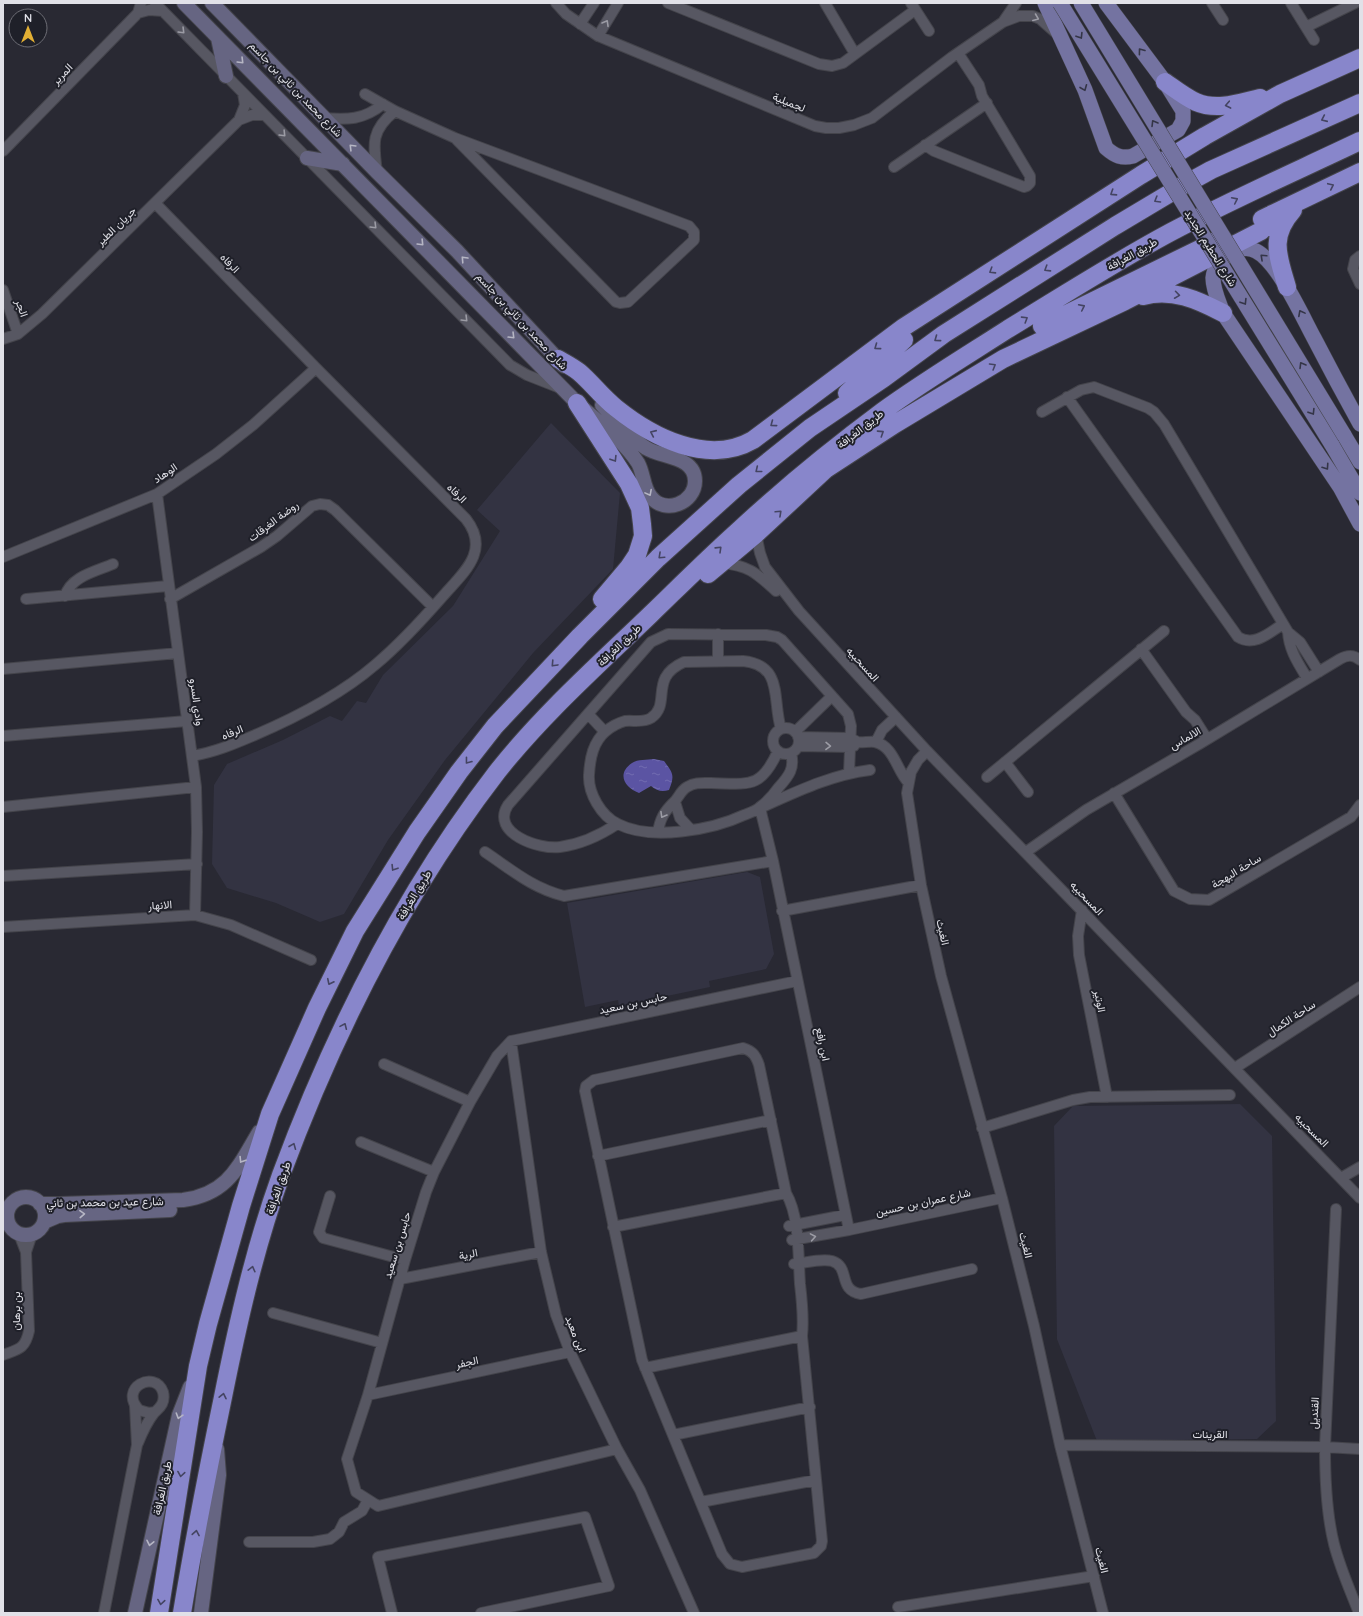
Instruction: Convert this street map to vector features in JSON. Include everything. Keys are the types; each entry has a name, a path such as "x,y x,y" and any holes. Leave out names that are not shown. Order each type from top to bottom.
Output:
{"highway":[{"path":"558,359 578,371 615,407 646,429 682,444 710,451 728,450 742,446 753,440 904,328 956,293 1141,175 1205,136 1280,94 1360,58"},
{"path":"1165,82 1195,102 1223,107 1280,94"},
{"name":"طريق الغرافة","path":"159,1613 198,1366 208,1324 241,1206 270,1114 305,1035 355,931 417,832 495,726 580,636 699,520 739,485 810,428 884,378 944,334 1115,226 1182,186 1211,170 1360,103"},
{"name":"طريق الغرافة","path":"182,1613 199,1514 230,1362 253,1265 269,1210 281,1176 315,1090 351,1009 372,967 438,857 500,770 564,698 738,531 791,484 909,392 1099,272 1166,235 1274,181 1360,142"},
{"path":"909,392 1170,263 1360,172"},
{"path":"1287,287 1278,258 1277,241 1281,225 1302,200"},
{"path":"630,634 647,624 722,563 756,534 826,469 895,424 1003,359 1125,301 1261,231 1269,223 1272,214"},
{"path":"810,428 861,379 956,293"},
{"path":"1125,301 1147,295 1179,295 1204,303 1223,313"},
{"path":"577,403 616,463 635,496 640,508 643,536 637,555 629,567 601,600 580,636"}],"main road":[{"name":"شارع محمد بن ثاني بن جاسم","path":"184,3 577,403 633,456 642,472 651,498 659,504 667,506 677,506 685,501 691,495 695,480 694,473 687,464 681,460 653,452 644,447 635,439 456,250 323,118 212,3"},
{"path":"1045,3 1063,39 1085,90 1106,148 1119,157 1126,158 1134,156 1178,130 1183,121 1183,111 1165,82 1107,4"},
{"name":"شارع الحطيم الجديد","path":"1060,3 1360,493"},
{"name":"شارع الحطيم الجديد","path":"1081,3 1360,462"},
{"path":"218,37 226,76"},
{"path":"307,158 343,164"},
{"path":"1360,424 1287,287 1265,257 1255,250 1245,249 1236,250 1224,258 1216,268 1213,277 1214,289 1223,313 1340,487 1360,524"},
{"name":"شارع عيد بن محمد بن ثاني","path":"40,1204 169,1201 195,1198 218,1188 226,1182 243,1159 270,1114"},
{"path":"26,1197 36,1200 40,1204 45,1214 44,1222 40,1230 26,1234 14,1231 5,1221 7,1205 15,1200 26,1197"},
{"name":"شارع عيد بن محمد بن ثاني","path":"44,1222 64,1215 171,1210 174,1206 173,1203 169,1201"},
{"name":"طريق الغرافة","path":"135,1613 179,1415 198,1366"},
{"name":"طريق الغرافة","path":"202,1613 219,1475 216,1434"}],"street":[{"name":"المرير","path":"3,151 138,13 141,3"},
{"name":"شارع محمد بن ثاني بن جاسم","path":"155,3 510,365 527,375 564,389"},
{"name":"لجميلية","path":"556,3 566,14 598,36 815,126 826,128 854,125 872,118 955,55 1004,22 1019,16 1033,16 1046,23 1063,39"},
{"path":"580,24 594,3"},
{"path":"598,36 618,3"},
{"path":"668,3 819,64 832,66 838,65 855,54 913,6 929,32"},
{"path":"825,3 855,54"},
{"name":"لجميلية","path":"1004,22 1016,3"},
{"path":"1212,3 1223,20"},
{"path":"1291,3 1314,40"},
{"path":"1306,27 1355,3"},
{"path":"138,13 149,10 163,11"},
{"path":"925,145 934,151 1024,187 1027,186 1031,179 984,99 974,89 955,55"},
{"name":"جريان الطير","path":"3,339 18,334 42,314 156,204 239,120 245,105 243,93"},
{"path":"366,94 395,111 455,138 689,226 694,232 694,240 628,302 616,302 455,138"},
{"path":"894,167 984,99"},
{"path":"323,118 361,117 373,112 383,104"},
{"path":"377,172 374,152 376,134 384,120 395,111"},
{"path":"239,120 252,115 265,116"},
{"name":"الرفاه","path":"156,204 466,519 474,531 476,540 474,558 468,567 433,607 375,665 335,693 282,724 222,748 192,756"},
{"path":"1360,256 1355,260 1353,269 1360,284"},
{"name":"الجر","path":"3,290 18,334"},
{"name":"الوهاد","path":"3,557 157,494 216,454 253,425 316,368"},
{"path":"1042,412 1085,388 1099,388 1148,408 1160,418 1285,628 1300,642 1319,672"},
{"path":"1067,397 1238,636 1248,641 1254,641 1285,628"},
{"name":"وادي السرو","path":"157,494 168,586 196,787 197,864 195,915"},
{"name":"روضة الغرقات","path":"170,599 261,547 277,536 312,506 320,504 328,505 336,510 433,607"},
{"name":"المسحبيه","path":"756,534 765,567 798,611"},
{"name":"المسحبيه","path":"722,563 736,564 758,574 798,611 928,751 1360,1198"},
{"path":"66,596 67,590 74,581 114,564"},
{"path":"26,599 168,586"},
{"path":"1285,628 1293,655 1307,678"},
{"path":"987,778 1164,631"},
{"path":"617,824 598,836 584,842 550,848 541,847 523,839 509,830 504,820 504,814 508,805 651,642 656,638 668,634 766,635 777,637 786,643 848,714 852,742 849,773"},
{"path":"718,634 718,661"},
{"path":"1141,649 1186,712 1189,724 1204,741"},
{"path":"3,669 178,653"},
{"name":"الالماس","path":"1026,852 1086,810 1345,656 1351,656 1360,660"},
{"path":"781,729 776,708 775,686 769,673 758,664 751,662 693,660 675,665 668,672 664,680 660,706 651,718 619,723 605,732 597,741 592,752 589,781 594,798 603,813 617,824 631,829 658,832 691,830 730,822 821,781 849,773 870,770"},
{"path":"760,808 788,776 792,765 795,742 788,728 781,729 777,732 773,739 775,748 784,754 795,742 832,696"},
{"path":"588,714 605,732"},
{"path":"876,742 882,730 896,717"},
{"path":"3,736 187,721"},
{"path":"795,742 876,742 888,750 893,756 901,774 908,782"},
{"path":"658,832 661,818 669,806 675,802 682,791 693,784 700,783 744,784 752,782 767,772 778,751"},
{"name":"الغيث","path":"928,751 918,760 911,772 908,782 908,804 921,885 941,976 1002,1198 1034,1326 1060,1445 1103,1613"},
{"path":"1005,762 1028,792"},
{"path":"3,807 196,787"},
{"name":"ساحة البهجة","path":"1114,793 1174,891 1190,899 1210,900 1351,817 1360,805"},
{"path":"675,802 680,818 691,830"},
{"name":"ابن رافع","path":"760,808 773,862 849,1230"},
{"path":"485,852 535,886 548,892 564,896 773,862"},
{"path":"3,876 197,864"},
{"path":"782,911 921,885"},
{"name":"الوتير","path":"1082,910 1078,936 1079,955 1107,1096"},
{"name":"الانهار","path":"3,927 195,915 231,925 310,960"},
{"name":"حابس بن سعيد","path":"368,1500 356,1492 347,1459 368,1395 405,1260 426,1192 434,1172 470,1102 497,1056 511,1041 797,981"},
{"name":"ساحة الكمال","path":"1235,1068 1360,987"},
{"name":"ابن معبد","path":"511,1041 541,1252 556,1315 570,1352 617,1449 640,1490 694,1613"},
{"path":"743,1048 749,1050 757,1059 771,1120 786,1193 785,1209 792,1225 797,1264 797,1315 802,1336 810,1407 822,1541 818,1550 814,1553 742,1567 735,1566 725,1560 639,1352 585,1096 586,1086 594,1080 743,1048"},
{"path":"384,1064 470,1102"},
{"path":"982,1128 1073,1100 1090,1097 1230,1095"},
{"path":"598,1156 771,1120"},
{"path":"361,1142 434,1172"},
{"path":"1341,1178 1360,1167"},
{"path":"613,1228 786,1193"},
{"path":"330,1196 319,1232 323,1238 405,1260"},
{"name":"شارع عمران بن حسين","path":"794,1240 1002,1198"},
{"name":"القنديل","path":"1336,1208 1325,1447 1325,1484 1334,1543 1342,1571 1356,1592 1359,1613"},
{"path":"792,1225 845,1215"},
{"name":"بن برهان","path":"3,1355 19,1350 26,1341 29,1317 26,1234"},
{"name":"الرية","path":"400,1279 541,1252"},
{"path":"797,1264 823,1261 834,1262 841,1268 846,1285 850,1290 861,1294 972,1269"},
{"path":"273,1313 382,1343"},
{"path":"645,1368 802,1336"},
{"name":"الجفر","path":"368,1395 570,1352"},
{"path":"104,1613 137,1445 135,1406 132,1395 134,1389 138,1385 149,1381 155,1383 163,1392 163,1403 155,1412 137,1445"},
{"path":"135,1406 144,1413 155,1412"},
{"path":"673,1435 810,1407"},
{"name":"القرينات","path":"1060,1445 1325,1447 1360,1449"},
{"path":"249,1542 313,1542 330,1539 339,1532 344,1522 362,1511 368,1500 378,1506 617,1449"},
{"path":"701,1502 816,1480"},
{"path":"392,1613 378,1557 585,1517 609,1586 481,1613"},
{"path":"898,1607 1094,1576"}],"shaded area":[{"path":"551,423 620,493 613,569 533,653 445,760 388,840 344,914 320,922 276,903 227,888 212,864 214,785 227,764 283,740 330,716 342,721 357,701 366,703 383,675 453,606 500,531 477,510"},
{"path":"747,872 760,877 774,954 766,969 709,981 710,987 619,1006 618,1000 585,1007 567,903"},
{"path":"1240,1104 1272,1136 1276,1421 1257,1439 1097,1441 1057,1339 1054,1126 1073,1106"}],"water":[{"path":"654,759 664,761 671,771 672,781 669,790 660,791 651,786 639,793 634,791 626,784 624,780 623,776 627,767 637,761"}]}
